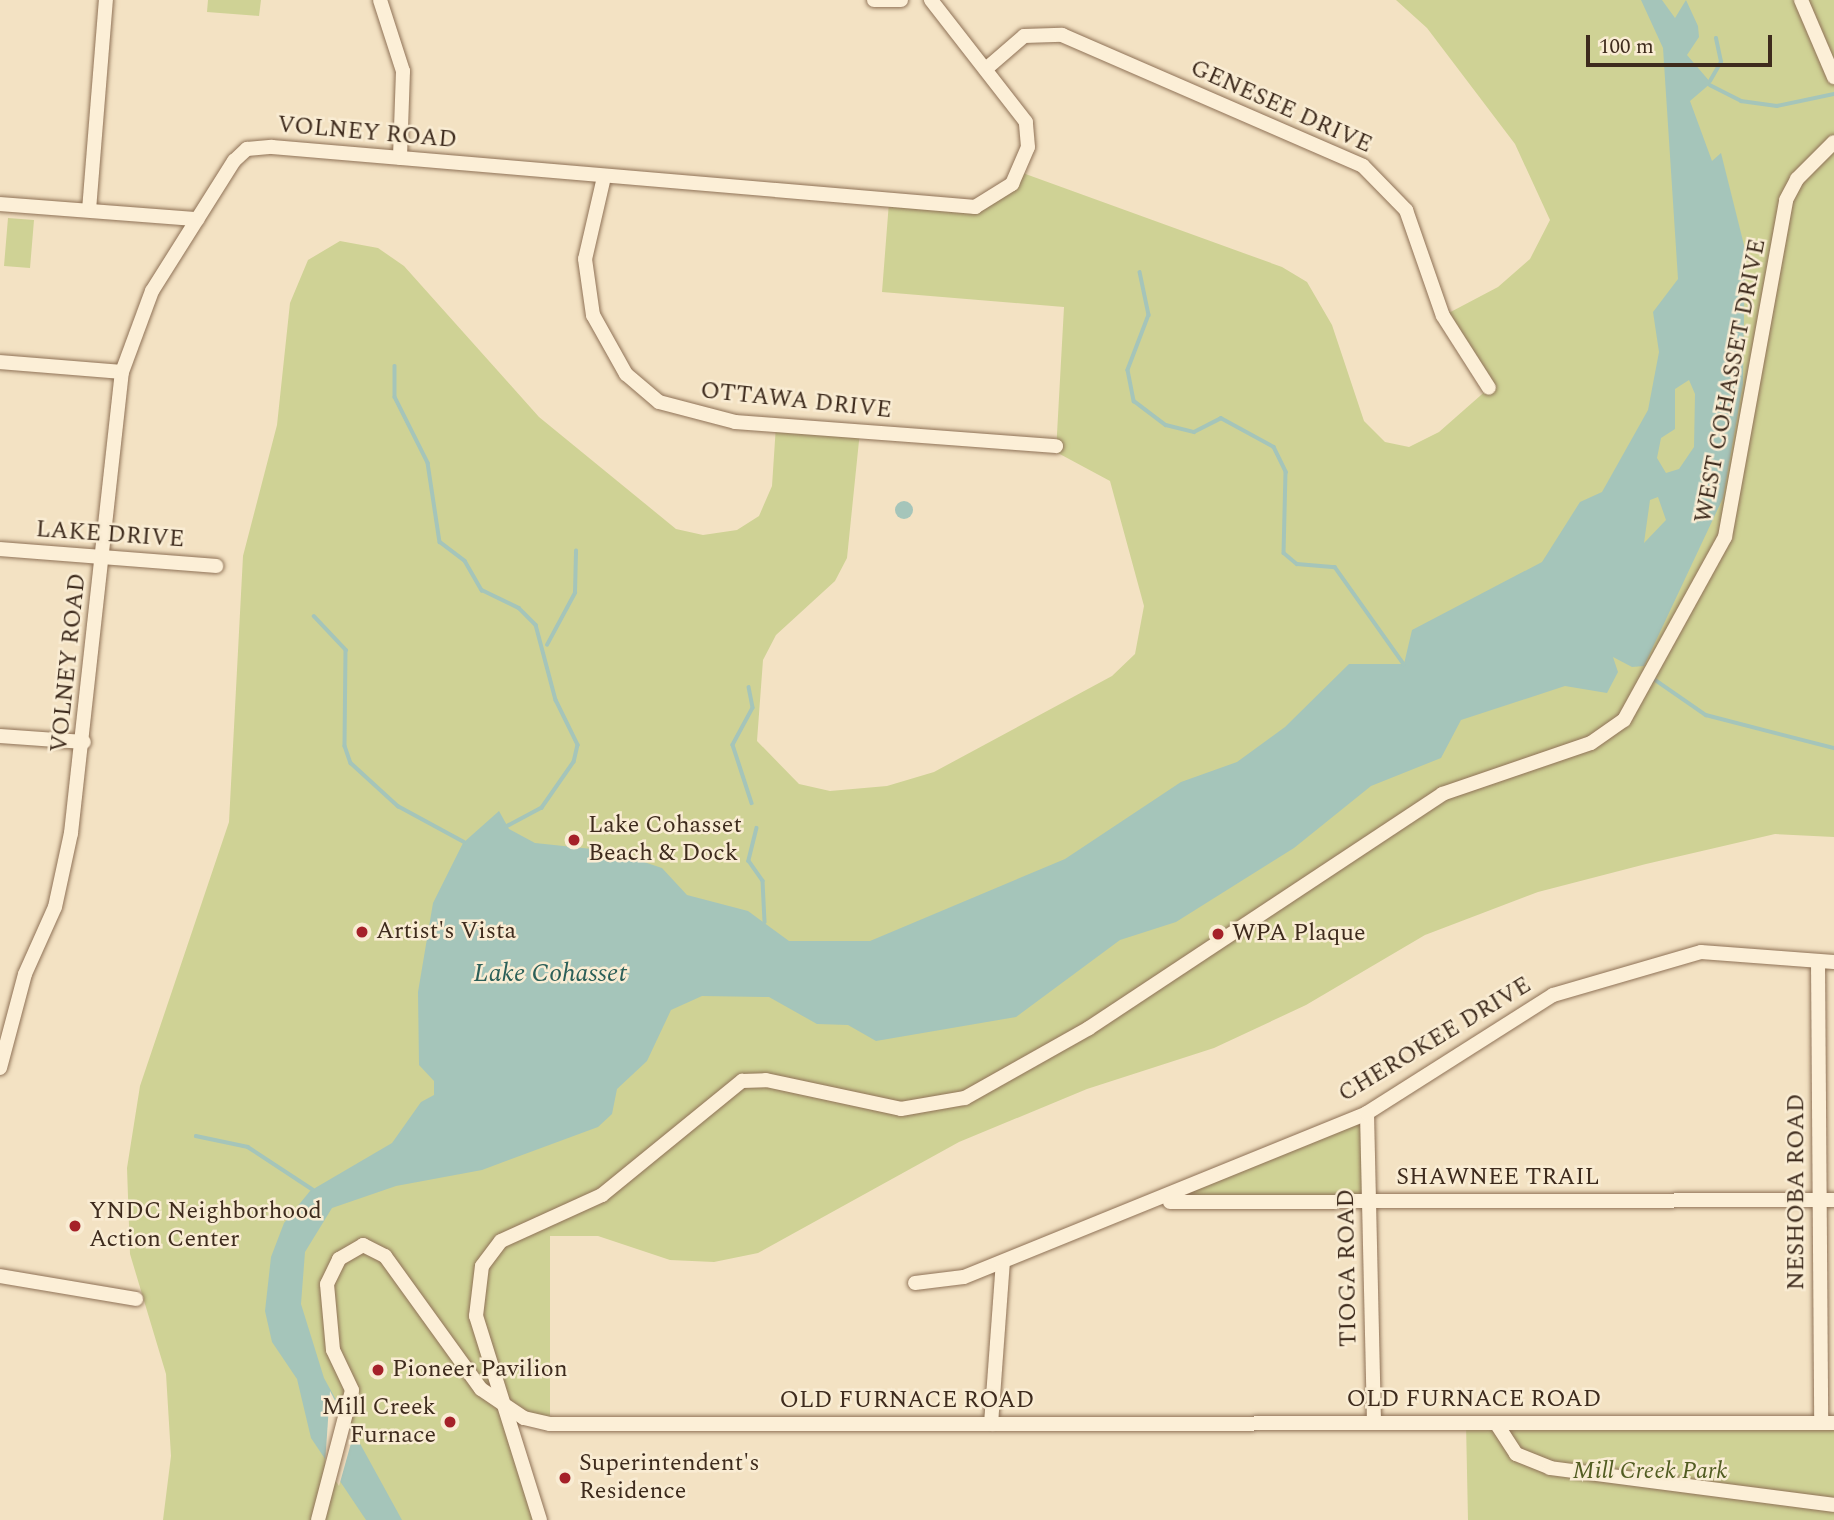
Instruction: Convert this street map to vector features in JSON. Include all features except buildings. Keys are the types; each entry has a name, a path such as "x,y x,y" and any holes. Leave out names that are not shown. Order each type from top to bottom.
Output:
{"street":[{"path":"89,211 106,0"},
{"path":"380,0 404,82 400,159"},
{"path":"874,0 901,0"},
{"name":"VOLNEY ROAD","path":"0,1068 25,974 61,886 85,742 122,372 152,292 197,219 247,149 400,159 975,207 1012,184 1028,148 1022,112 931,0"},
{"path":"1801,0 1834,77"},
{"name":"GENESEE DRIVE","path":"987,68 1024,36 1062,35 1363,166 1406,210 1443,316 1489,388"},
{"name":"WEST COHASSET DRIVE","path":"540,1520 476,1316 478,1282 491,1251 519,1231 602,1195 732,1086 766,1080 901,1109 965,1098 1089,1028 1442,793 1604,736 1624,720 1663,654 1731,519 1786,200 1797,179 1834,142"},
{"name":"OTTAWA DRIVE","path":"604,177 585,259 593,315 626,373 659,402 735,422 1056,446"},
{"path":"0,204 197,219"},
{"path":"0,362 122,372"},
{"name":"LAKE DRIVE","path":"0,549 216,566"},
{"path":"0,736 85,742"},
{"name":"CHEROKEE DRIVE","path":"915,1283 952,1281 1003,1262 1162,1202 1367,1113 1553,995 1701,952 1834,961"},
{"name":"NESHOBA ROAD","path":"1818,961 1827,1200 1828,1423"},
{"name":"TIOGA ROAD","path":"1367,1113 1374,1423"},
{"name":"SHAWNEE TRAIL","path":"1162,1202 1827,1200"},
{"name":"OLD FURNACE ROAD","path":"318,1520 352,1390 333,1350 326,1292 339,1259 363,1245 385,1256 469,1375 506,1406 550,1424 1828,1423"},
{"path":"991,1424 1003,1262"},
{"path":"0,1276 136,1299"},
{"path":"1496,1423 1516,1454 1550,1468 1834,1505"}],"green space":[{"path":"208,0 261,0 259,16 207,12"},
{"path":"1396,0 1834,0 1834,837 1775,834 1646,864 1538,892 1425,935 1306,1005 1214,1048 1087,1089 959,1142 758,1253 714,1262 670,1260 598,1236 550,1236 550,1424 507,1407 540,1520 163,1520 171,1456 166,1374 130,1254 127,1168 140,1086 229,822 243,556 277,425 290,303 308,260 340,241 378,248 404,266 539,417 676,529 703,535 737,530 759,516 772,486 776,425 860,431 847,558 835,581 776,635 763,660 757,741 799,784 830,791 887,786 934,772 1112,676 1135,654 1144,606 1110,481 1056,452 1064,307 882,292 889,202 975,207 1020,172 1282,267 1307,282 1332,325 1364,421 1385,442 1409,447 1439,432 1489,388 1443,316 1498,287 1530,259 1550,220 1515,144 1427,28"},
{"path":"8,218 34,220 30,268 4,266"},
{"path":"1367,1113 1369,1201 1162,1202"},
{"name":"Mill Creek Park","path":"1466,1423 1834,1423 1834,1520 1468,1520"}],"water":[{"name":"Lake Cohasset","path":"1641,0 1662,0 1675,18 1686,0 1698,26 1699,37 1687,55 1711,83 1690,101 1712,161 1721,153 1745,249 1743,384 1723,498 1644,666 1632,667 1613,657 1618,672 1607,693 1565,686 1461,720 1441,758 1371,786 1294,848 1176,922 1120,940 1016,1017 876,1041 848,1025 817,1024 769,997 702,996 671,1010 647,1061 617,1089 612,1114 598,1127 482,1170 396,1186 332,1208 305,1252 301,1304 324,1378 402,1520 366,1520 311,1438 297,1379 272,1342 265,1311 271,1257 284,1223 310,1191 392,1143 421,1102 434,1095 434,1081 419,1065 418,992 433,903 463,843 499,811 509,829 535,843 611,851 662,868 687,895 748,911 789,941 870,941 1065,859 1181,782 1237,762 1285,727 1349,664 1404,664 1412,630 1542,562 1580,502 1602,492 1648,410 1659,352 1653,312 1678,279 1663,48","holes":["1689,380 1695,394 1694,447 1679,469 1666,473 1657,458 1661,438 1675,429 1675,389","1658,497 1666,520 1644,543 1650,500"]},
{"path":"904,501 910,504 913,510 910,516 904,519 898,516 895,510 898,504"}],"pier":[{"path":"330,1391 353,1436 339,1486 325,1464"}],"waterway":[{"path":"1710,81 1721,62 1716,39"},
{"path":"1710,85 1741,101 1777,106 1834,94"},
{"path":"1140,272 1149,315 1128,370 1134,401 1166,425 1194,432 1221,418 1274,447 1286,472 1284,553 1297,564 1335,567 1404,664"},
{"path":"395,366 395,397 428,463 440,542 465,561 482,590 519,608 536,625 556,700 578,745 574,762 542,808 507,827"},
{"path":"547,645 575,593 576,551"},
{"path":"314,616 346,650 345,746 351,763 398,806 464,842"},
{"path":"1651,677 1706,715 1834,748"},
{"path":"749,687 753,708 733,745 752,803"},
{"path":"757,828 749,861 763,881 765,922"},
{"path":"196,1136 248,1147 312,1189"}],"place":[{"name":"Lake Cohasset Beach & Dock","path":"574,840"},
{"name":"Artist's Vista","path":"362,932"},
{"name":"WPA Plaque","path":"1218,934"},
{"name":"YNDC Neighborhood Action Center","path":"75,1226"},
{"name":"Pioneer Pavilion","path":"378,1370"},
{"name":"Mill Creek Furnace","path":"450,1422"},
{"name":"Superintendent's Residence","path":"565,1478"}]}
